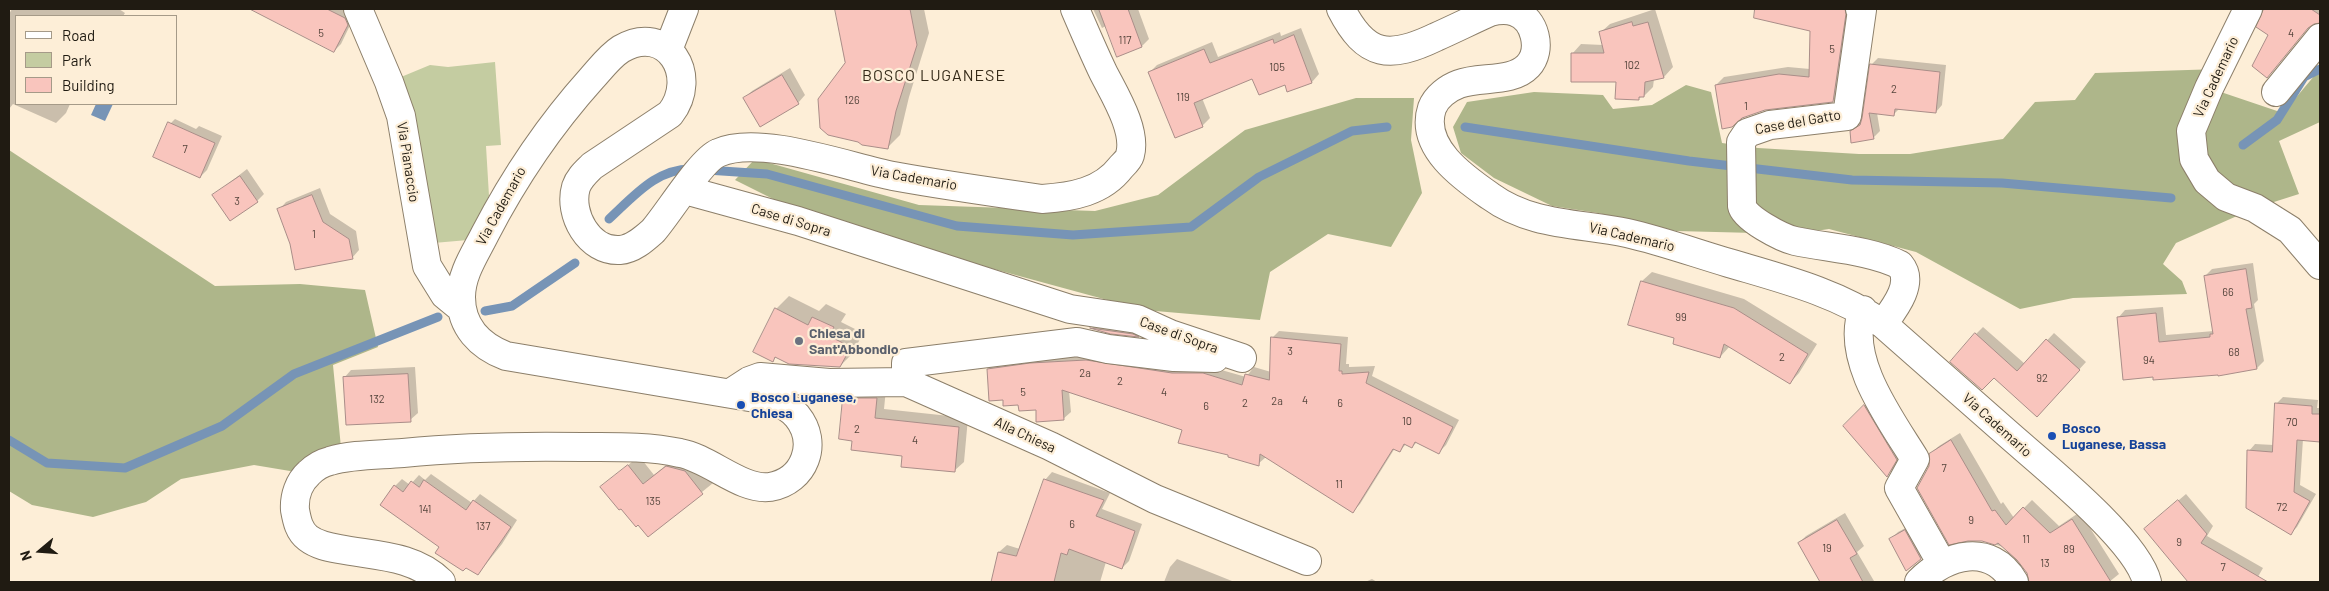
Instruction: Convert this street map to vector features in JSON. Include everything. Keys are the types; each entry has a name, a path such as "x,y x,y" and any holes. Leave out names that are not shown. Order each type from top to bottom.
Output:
{"street":[{"name":"Via Pianaccio","path":"358,9 389,82 401,116 427,266 438,286 452,302 462,309"},
{"path":"668,50 684,9"},
{"name":"Via Cademario","path":"441,582 425,569 404,560 331,547 309,539 301,532 295,506 296,495 308,474 318,465 342,458 498,446 666,450 705,460 753,485 768,487 782,484 793,478 800,470 806,458 808,442 804,428 797,416 787,406 732,392 514,358 491,350 478,340 468,326 462,309 462,286 480,243 518,173 563,112 613,55 630,44 650,42 668,50 680,68 682,93 678,104 660,122 603,158 582,175 577,185 574,196 581,226 589,237 598,244 621,250 643,240 653,231 712,156 734,148 754,148 810,156 890,175 1042,199 1067,198 1104,184 1130,156 1131,138 1120,104 1075,9"},
{"name":"Via Cademario","path":"1341,9 1366,44 1387,52 1418,46 1490,12 1502,10 1515,12 1526,17 1533,29 1536,43 1534,56 1528,66 1508,76 1470,81 1448,89 1433,105 1430,116 1432,137 1446,158 1477,187 1496,201 1531,217 1627,234 1765,273 1811,287 1873,317 2092,509 2133,553 2142,568 2147,582"},
{"name":"Case del Gatto","path":"1860,9 1862,10 1856,64 1847,116 1757,128 1744,137 1741,148 1742,206 1745,213 1753,219 1794,241 1832,247 1900,265 1905,274 1901,295 1873,317"},
{"name":"Via Cademario","path":"2248,9 2209,88 2191,131 2194,159 2207,181 2226,197 2255,208 2290,230 2320,265"},
{"path":"2276,92 2320,38"},
{"name":"Case di Sopra","path":"693,180 798,221 1070,309 1137,319 1170,334 1242,358 1174,357 1108,349 1077,342 906,363 906,382"},
{"path":"1873,317 1858,326 1862,356 1880,404 1915,459 1898,488 1942,564"},
{"name":"Alla Chiesa","path":"732,392 749,381 760,377 829,383 906,382 1050,446 1155,499 1307,561"},
{"path":"1918,582 1942,564 1956,558 1971,556 2000,564 2014,582"}],"green space":[{"path":"495,62 501,145 486,146 489,196 468,240 422,244 389,82 430,65 448,67"},
{"path":"2219,69 2209,88 2283,113 2320,69 2320,122 2279,141 2299,194 2255,208 2176,243 2163,264 2182,281 2187,294 2073,298 2020,309 1916,252 1829,229 1795,234 1676,231 1598,213 1552,206 1494,178 1461,153 1453,127 1467,102 1534,92 1603,95 1613,109 1652,105 1686,85 1711,92 1722,143 1758,148 1859,154 1910,154 2003,139 2035,102 2075,100 2095,73"},
{"path":"1356,98 1414,98 1411,140 1422,193 1391,247 1328,234 1270,272 1260,320 1144,310 854,231 799,212 735,180 755,159 919,205 1095,211 1158,195 1245,130"},
{"path":"9,150 215,286 300,284 365,290 378,347 333,365 342,458 308,474 254,465 181,479 146,502 93,517 32,505 9,491"}],"water":[{"path":"96,105 113,105 105,121 91,115"}],"building":[{"path":"250,9 327,9 345,18 348,25 334,52"},
{"path":"835,9 910,9 917,45 896,111 888,149 862,145 858,142 828,135 820,128 818,99 845,63"},
{"path":"1099,9 1128,9 1142,47 1117,57"},
{"path":"1755,9 1845,9 1846,14 1833,102 1765,110 1742,118 1732,127 1722,129 1715,85 1779,74 1809,77 1810,31 1754,18"},
{"path":"2264,9 2311,9 2320,15 2320,23 2308,28 2267,78 2252,66 2268,35 2256,27"},
{"path":"1632,22 1633,26 1648,22 1664,78 1645,82 1644,97 1639,97 1639,100 1615,99 1616,82 1571,82 1571,53 1604,53 1599,32"},
{"path":"1294,35 1312,83 1287,92 1285,85 1259,95 1252,79 1194,103 1203,127 1175,138 1148,72 1204,49 1210,63 1273,39 1274,43"},
{"path":"1870,64 1940,72 1936,113 1895,109 1894,116 1869,113 1874,139 1851,143 1850,131 1860,125 1862,118"},
{"path":"782,75 799,104 760,127 743,98"},
{"path":"168,122 215,143 200,178 153,157"},
{"path":"240,176 258,202 230,221 212,195"},
{"path":"312,195 323,222 349,239 353,259 295,270 290,244 277,209"},
{"path":"2246,269 2252,308 2246,309 2257,369 2218,376 2153,380 2153,377 2123,380 2117,317 2156,313 2159,342 2210,337 2210,334 2213,334 2204,276"},
{"path":"1641,281 1734,308 1808,354 1790,384 1724,344 1720,358 1673,344 1674,338 1628,325"},
{"name":"Chiesa di Sant'Abbondio","path":"775,308 808,325 812,317 834,327 829,336 851,347 840,367 789,364 775,357 773,362 753,352"},
{"path":"1090,328 1133,334 1139,337 1111,334"},
{"path":"1975,333 2017,371 2046,339 2080,370 2037,417 1994,378 1982,390 1950,362"},
{"path":"1271,337 1341,344 1339,371 1342,371 1342,374 1369,372 1366,383 1453,427 1439,454 1415,442 1412,448 1404,444 1400,452 1393,449 1353,513 1260,454 1259,466 1228,457 1228,455 1178,443 1182,430 1062,390 1064,420 1036,422 1036,410 1019,411 1018,405 1003,406 1003,400 989,401 987,369 1030,363 1086,360 1172,373 1203,373 1242,385 1245,374 1269,380"},
{"path":"408,374 411,422 346,425 343,377"},
{"path":"843,398 877,398 875,418 959,427 955,472 901,467 902,456 851,450 852,441 839,439"},
{"path":"2275,403 2312,406 2312,414 2320,414 2320,442 2297,440 2294,492 2310,501 2291,535 2246,508 2247,450 2272,452"},
{"path":"1864,405 1897,460 1887,477 1843,426"},
{"path":"1951,440 1992,511 1995,510 2006,525 2023,507 2050,533 2072,519 2111,582 2029,582 2027,573 2017,560 1998,543 1995,545 1982,541 1968,541 1949,545 1917,488 1929,466 1929,454"},
{"path":"628,465 643,484 666,466 685,471 703,494 648,537 638,525 636,527 621,509 619,510 600,487"},
{"path":"1044,479 1104,500 1096,516 1135,531 1122,569 1069,549 1067,555 1061,553 1054,582 991,582 998,552 1016,556"},
{"path":"424,480 466,510 473,500 511,527 478,575 466,568 463,571 435,553 439,547 380,505 394,485 403,492 411,481 419,487"},
{"path":"2178,500 2207,534 2201,543 2268,582 2188,582 2144,529"},
{"path":"1837,520 1857,554 1850,558 1863,582 1820,582 1798,543"},
{"path":"1905,530 1921,559 1906,571 1889,539"}],"waterway":[{"path":"2243,145 2277,120 2304,77 2320,69"},
{"path":"707,170 767,174 957,226 1073,235 1191,227 1259,177 1352,131 1387,127"},
{"path":"1465,127 1689,161 1852,180 2002,183 2171,198"},
{"path":"609,219 637,193 658,178 669,173 694,169"},
{"path":"485,311 512,306 575,263"},
{"path":"9,440 47,463 125,468 222,426 294,374 438,317"}],"place":[{"name":"Chiesa di Sant'Abbondio","path":"799,341"},
{"name":"Bosco Luganese, Chiesa","path":"741,405"},
{"name":"Bosco Luganese, Bassa","path":"2052,436"}],"district":[{"name":"BOSCO LUGANESE","path":"934,76"}]}
